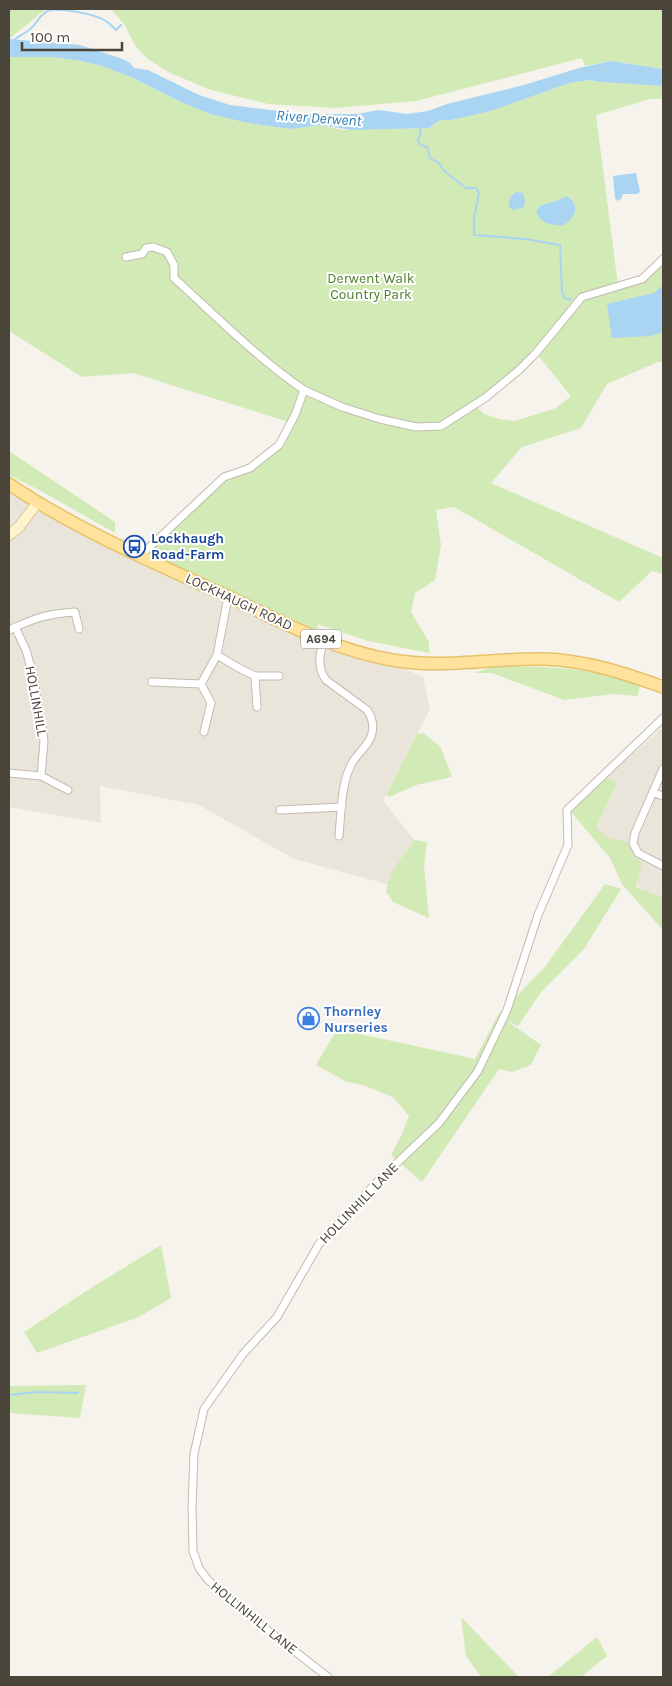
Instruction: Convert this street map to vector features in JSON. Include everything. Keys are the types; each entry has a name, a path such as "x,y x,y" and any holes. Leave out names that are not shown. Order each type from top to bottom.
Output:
{"main road":[{"name":"LOCKHAUGH ROAD","path":"9,484 37,503 140,556 324,641 358,653 393,660 439,665 516,659 579,661 625,673 663,687"}],"street":[{"path":"126,257 142,254 146,248 153,247 167,252 174,265 174,278 303,393 380,419 416,427 441,426 484,398 519,370 536,353 582,297 642,279 663,260"},
{"path":"140,556 224,477 250,468 279,445 295,415 303,393"},
{"path":"9,535 19,527 37,503"},
{"path":"201,684 217,655 228,597"},
{"path":"12,628 52,613 75,612 79,629"},
{"name":"HOLLINHILL","path":"12,628 26,650 33,675 44,742 41,776"},
{"path":"324,641 319,664 326,680 367,710 372,721 372,735 352,763 347,774 339,836"},
{"path":"217,655 236,668 255,676 279,676"},
{"path":"255,676 257,708"},
{"path":"152,682 201,684"},
{"path":"201,684 211,703 204,732"},
{"name":"HOLLINHILL LANE","path":"328,1677 244,1612 208,1580 199,1568 193,1551 192,1489 194,1454 204,1409 243,1354 277,1317 319,1244 377,1182 439,1124 478,1071 507,1010 538,915 568,845 567,810 663,718"},
{"path":"663,769 635,833 633,843 638,853 663,866"},
{"path":"9,773 41,776 68,790"},
{"path":"654,793 663,796"},
{"path":"280,810 342,807"}],"shaded area":[{"path":"9,493 423,677 430,709 383,800 414,840 394,886 294,859 199,805 100,786 101,823 9,807"},
{"path":"663,727 663,918 596,828 617,784 607,777"}],"green space":[{"path":"9,9 46,9 9,39"},
{"path":"663,9 663,69 611,61 585,66 582,58 416,101 336,108 268,104 211,90 170,73 148,59 136,47 124,24 112,10"},
{"name":"Derwent Walk Country Park","path":"9,57 53,57 103,66 210,114 248,123 290,129 321,125 343,130 429,128 440,120 451,120 491,111 569,83 590,80 663,86 663,99 650,99 596,115 618,285 642,279 663,259 663,362 658,362 607,384 581,428 522,447 491,483 663,558 663,574 652,571 619,602 454,507 436,510 441,546 435,580 415,593 411,612 429,642 429,653 368,641 317,624 319,631 144,552 224,477 250,468 279,445 292,423 133,373 82,377 9,331","holes":["536,353 571,396 556,408 515,421 499,419 484,414 475,405"]},
{"path":"9,451 115,522 115,533 9,475"},
{"path":"497,666 588,671 623,680 640,687 637,696 613,694 564,700 492,673 473,673"},
{"path":"423,733 440,746 452,777 416,785 389,797 386,795 417,734"},
{"path":"607,777 617,783 596,828 608,838 628,842 633,854 642,863 636,887 663,898 663,930 622,884 610,858 571,812"},
{"path":"414,840 427,842 424,865 429,918 393,902 386,891 391,873"},
{"path":"605,884 621,889 584,949 542,991 518,1026 504,1019 541,1045 531,1065 512,1072 499,1069 422,1182 391,1155 409,1116 393,1097 363,1085 347,1082 316,1065 337,1029 475,1059 498,1015 545,967"},
{"path":"161,1245 171,1298 139,1317 37,1353 24,1332"},
{"path":"86,1385 80,1418 9,1413 9,1386"},
{"path":"461,1617 519,1677 481,1677 466,1656"},
{"path":"597,1637 607,1656 581,1677 548,1677"}],"water":[{"name":"River Derwent","path":"9,39 80,45 120,58 129,62 134,68 148,70 199,95 230,105 303,114 357,114 379,110 407,114 428,111 447,104 611,61 663,69 663,86 590,80 569,83 491,111 451,120 440,120 429,128 351,130 321,125 290,129 248,123 210,114 131,77 102,66 53,57 9,57"},
{"path":"636,173 640,192 637,194 623,194 621,199 617,201 615,198 613,176"},
{"path":"517,192 523,193 525,202 524,207 514,210 509,207 509,202"},
{"path":"566,196 574,203 575,212 570,220 562,226 544,221 536,213 542,205"},
{"path":"663,285 663,332 651,336 612,338 607,304 654,293"}],"waterway":[{"path":"13,41 32,28 45,12 53,10 93,15 106,21 116,30 121,25"},
{"path":"419,125 421,131 418,141 421,145 427,147 430,158 440,164 443,170 466,188 476,188 479,193 474,218 474,235 525,239 560,245 562,292 565,298 571,300"},
{"path":"9,1395 37,1392 78,1393"}],"place":[{"name":"Lockhaugh Road-Farm","path":"135,546"},
{"name":"Thornley Nurseries","path":"308,1019"}]}
